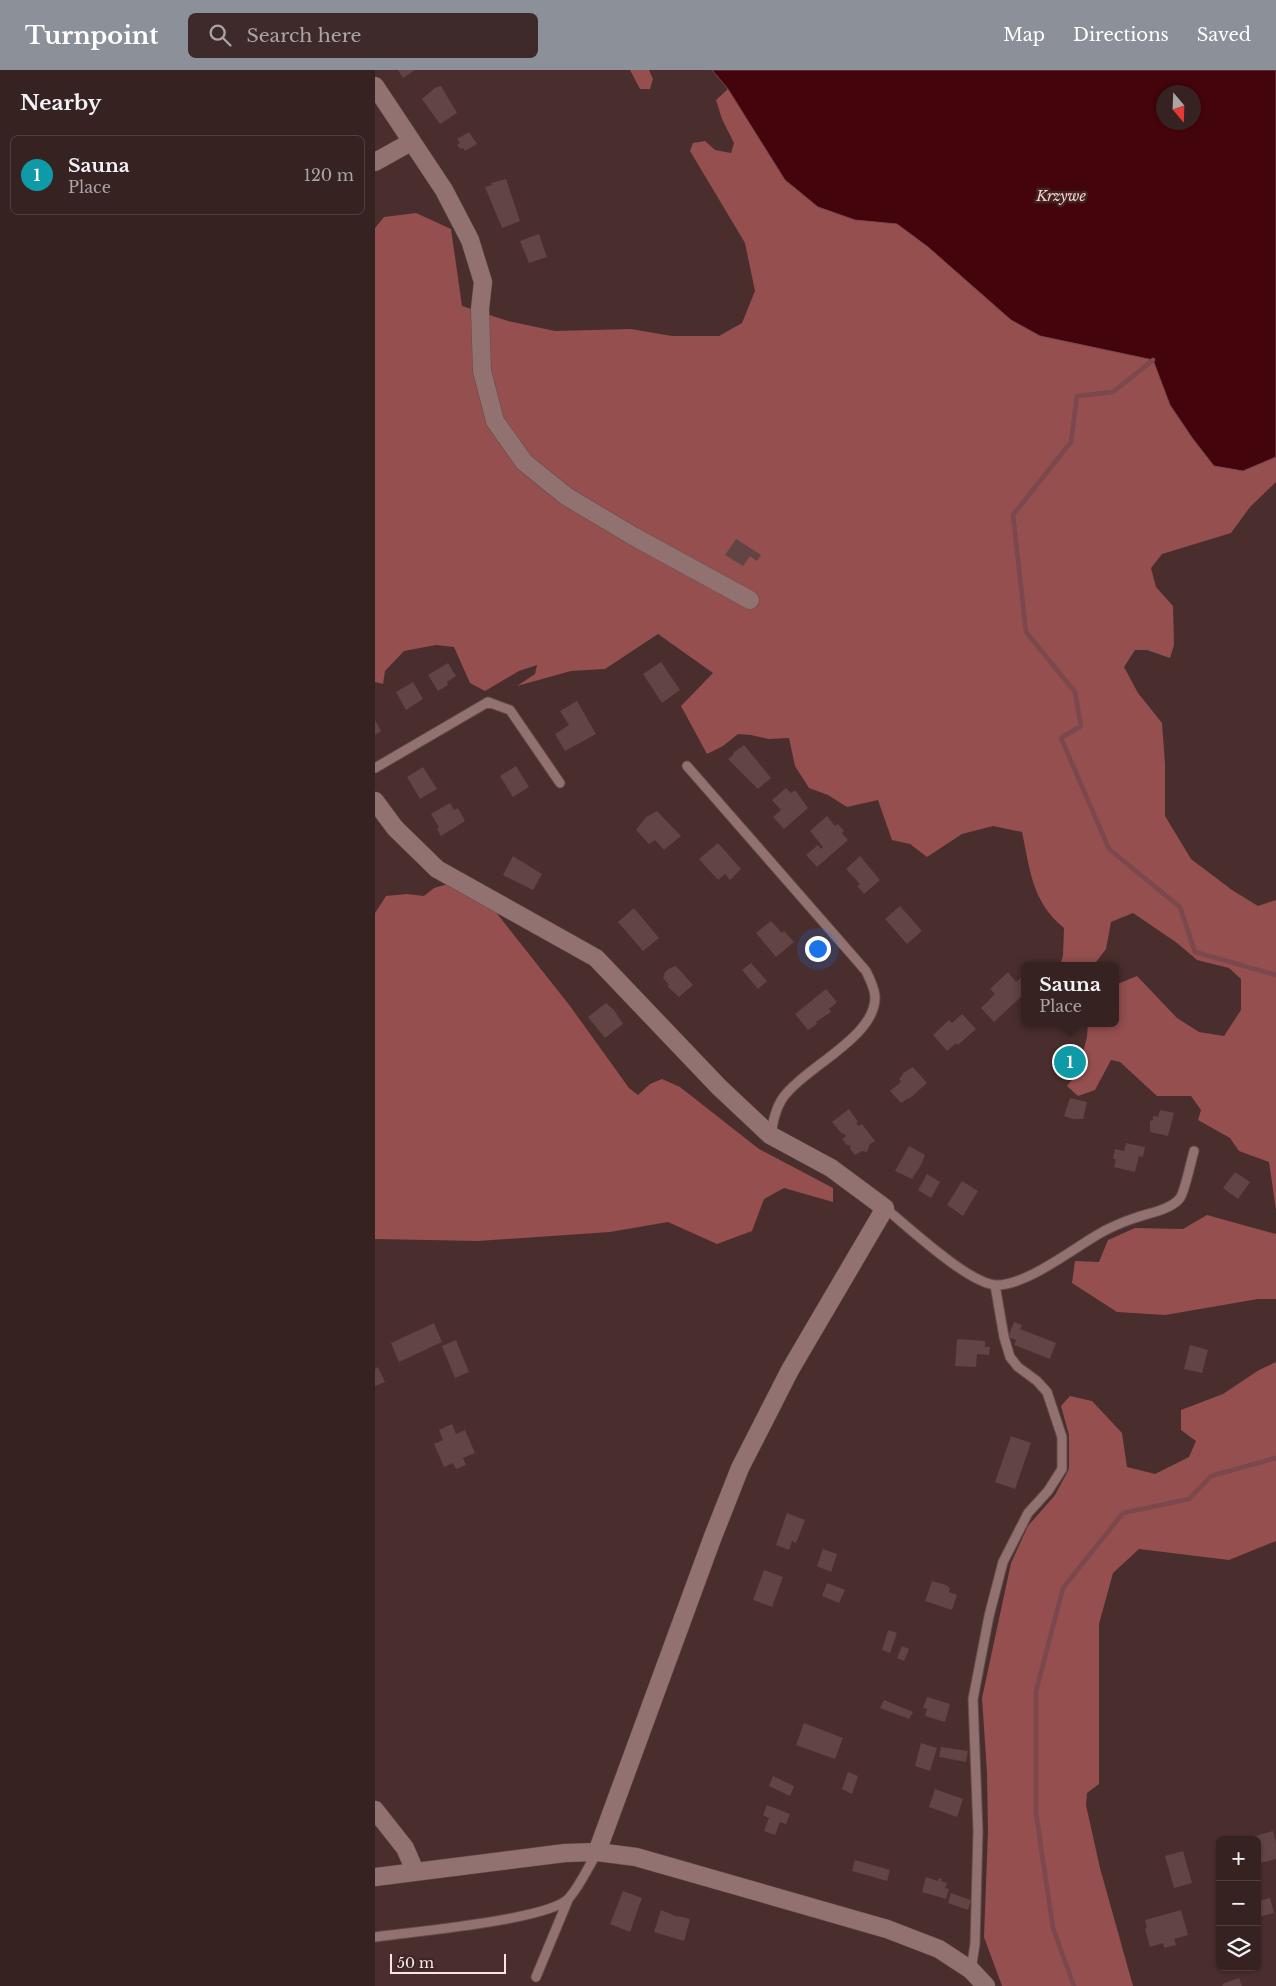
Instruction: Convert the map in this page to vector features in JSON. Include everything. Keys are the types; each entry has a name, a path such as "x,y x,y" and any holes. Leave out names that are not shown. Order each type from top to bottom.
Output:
{"street":[{"path":"375,86 443,190 470,240 483,282 479,309 485,380 495,421 524,462 566,496 633,536 750,600"},
{"path":"375,162 411,142"},
{"path":"375,801 395,828 437,869 596,958 719,1087 771,1135 831,1168 885,1208 790,1370 740,1468 712,1538 597,1852"},
{"path":"375,1810 405,1848 415,1872"},
{"path":"375,1877 565,1853 597,1852 635,1857 887,1930 939,1949 971,1970 986,1986"}],"lane":[{"path":"375,768 488,702 509,710 559,782"},
{"path":"687,766 866,971 872,983 875,996 873,1009 866,1023 852,1038 805,1075 783,1098 775,1115 771,1135"},
{"path":"885,1208 957,1266 978,1280 995,1285 1012,1282 1025,1277 1104,1231 1133,1218 1170,1206 1180,1198 1193,1151"},
{"path":"971,1970 975,1944 978,1831 973,1699 989,1616 1003,1562 1027,1513 1049,1491 1062,1469 1062,1437 1047,1392 1037,1381 1018,1367 1011,1357 1004,1337 995,1285"},
{"path":"536,1977 568,1900 597,1852"},
{"path":"375,1936 520,1917 546,1910 568,1900"}],"shaded area":[{"path":"630,70 649,70 653,79 650,89 640,89"},
{"path":"728,89 785,180 855,220 897,223 928,247 1112,350 1153,360 1170,405 1214,466 1243,470 1276,457 1276,482 1250,507 1231,533 1162,554 1151,568 1156,587 1173,606 1174,645 1170,658 1147,650 1135,650 1124,667 1138,693 1162,723 1165,764 1165,816 1191,859 1232,890 1258,906 1276,900 1276,1210 1269,1162 1239,1151 1230,1138 1198,1120 1201,1110 1191,1096 1157,1096 1120,1062 1111,1060 1095,1090 1078,1096 1067,1086 1078,1072 1088,1027 1119,1027 1119,983 1137,976 1177,1018 1199,1032 1224,1036 1241,1010 1241,979 1229,968 1197,960 1177,943 1133,913 1111,922 1106,949 1096,962 1061,962 1064,928 1045,907 1034,885 1022,832 993,826 962,834 927,857 910,844 892,840 878,800 847,807 828,795 809,788 795,766 789,738 769,739 738,734 723,746 707,754 681,706 713,673 658,634 605,669 571,671 517,686 535,674 537,665 519,671 485,691 470,683 454,647 436,645 404,651 385,671 383,684 375,682 375,228 384,217 416,213 451,229 462,306 508,321 555,331 631,329 672,336 719,336 742,323 755,291 745,243 690,151 693,143 705,141 715,150 731,153 734,143 722,119 716,100"},
{"path":"448,884 491,906 570,1006 629,1088 638,1095 650,1084 662,1079 680,1087 759,1149 833,1188 833,1202 784,1188 764,1199 752,1231 717,1244 668,1222 610,1232 478,1241 375,1239 375,913 386,896 407,894 424,896 434,888"},
{"path":"1207,1215 1276,1234 1276,1299 1258,1299 1165,1315 1117,1312 1072,1283 1075,1261 1099,1262 1108,1240 1135,1228 1183,1229"},
{"path":"1276,1362 1276,1541 1229,1560 1139,1549 1113,1573 1099,1624 1099,1784 1087,1793 1086,1805 1100,1868 1133,1986 1002,1986 984,1937 988,1831 987,1773 982,1698 1011,1563 1028,1526 1055,1495 1069,1469 1069,1435 1061,1406 1070,1396 1092,1401 1122,1433 1127,1467 1155,1474 1189,1457 1196,1441 1181,1430 1181,1410 1223,1394 1259,1370"}],"water":[{"name":"Krzywe","path":"712,70 1276,70 1276,457 1243,471 1214,466 1170,405 1153,360 1040,336 1011,320 928,247 897,224 855,220 818,207 785,180 728,89"}],"building":[{"path":"398,70 415,70 403,78"},
{"path":"441,86 457,113 440,124 422,99 435,88"},
{"path":"469,132 477,144 465,151 457,145 460,143 457,139"},
{"path":"506,179 520,221 502,228 485,187 492,185 491,183"},
{"path":"539,234 547,257 529,263 520,241"},
{"path":"736,539 761,555 757,561 750,556 743,566 725,555"},
{"path":"661,662 680,690 662,703 643,674"},
{"path":"448,663 456,676 447,682 448,685 438,691 428,675"},
{"path":"413,682 423,699 406,710 396,692"},
{"path":"577,701 596,734 565,751 555,734 569,725 560,711"},
{"path":"375,720 381,731 375,735"},
{"path":"744,745 771,778 758,789 728,759"},
{"path":"516,766 529,787 513,797 500,776"},
{"path":"423,767 437,789 420,799 407,777"},
{"path":"786,788 791,793 795,790 808,808 784,829 773,817 781,810 772,800"},
{"path":"450,803 454,810 458,808 465,821 441,836 437,829 439,827 431,814"},
{"path":"657,811 681,836 664,850 655,840 649,844 636,830 646,817"},
{"path":"827,816 835,826 838,824 848,840 817,867 806,855 818,845 821,849 823,847 810,831"},
{"path":"718,843 741,869 730,880 725,874 718,880 699,859"},
{"path":"513,856 542,874 533,890 503,875"},
{"path":"860,856 880,880 864,894 857,886 860,884 846,869"},
{"path":"900,906 922,931 907,944 885,919"},
{"path":"634,908 659,938 643,951 618,922"},
{"path":"771,921 794,942 776,957 756,933"},
{"path":"751,963 767,981 758,989 742,970"},
{"path":"676,966 693,985 679,997 667,986 669,985 663,978 665,972"},
{"path":"1008,972 1016,982 1021,978 1021,997 994,1022 981,1008 995,994 990,989"},
{"path":"826,989 837,1002 829,1009 831,1012 808,1030 795,1014"},
{"path":"606,1003 614,1010 623,1024 605,1038 588,1017"},
{"path":"962,1014 976,1029 958,1045 956,1043 947,1051 933,1035 949,1020 952,1023"},
{"path":"1066,1052 1079,1056 1074,1072 1061,1068"},
{"path":"913,1067 927,1083 909,1099 901,1103 890,1091 901,1082 899,1079 903,1073"},
{"path":"1070,1098 1087,1102 1083,1119 1073,1119 1064,1116"},
{"path":"849,1109 858,1122 856,1123 859,1126 862,1124 875,1141 870,1144 867,1152 862,1151 855,1155 850,1149 851,1146 847,1145 842,1139 846,1136 832,1122"},
{"path":"1160,1110 1174,1113 1168,1136 1150,1132 1150,1121 1153,1120 1153,1116 1158,1117"},
{"path":"1126,1143 1145,1147 1143,1157 1139,1156 1135,1172 1114,1167 1116,1159 1113,1159 1115,1149 1124,1151"},
{"path":"909,1146 925,1155 912,1179 895,1171"},
{"path":"1235,1172 1250,1182 1238,1199 1223,1188"},
{"path":"927,1174 940,1182 931,1198 918,1190"},
{"path":"962,1181 978,1191 963,1216 947,1205"},
{"path":"1014,1322 1022,1325 1020,1329 1056,1343 1050,1359 1014,1345 1016,1340 1008,1337"},
{"path":"434,1323 442,1342 399,1362 391,1343"},
{"path":"957,1339 985,1341 985,1347 990,1347 989,1355 977,1354 976,1367 955,1366"},
{"path":"456,1340 469,1372 455,1378 442,1346"},
{"path":"1190,1345 1208,1350 1202,1373 1184,1369"},
{"path":"378,1367 385,1382 375,1386 375,1369"},
{"path":"452,1424 456,1434 465,1430 475,1453 463,1458 466,1465 456,1469 453,1463 444,1467 434,1444 443,1440 439,1430"},
{"path":"1011,1436 1031,1443 1015,1489 995,1482"},
{"path":"787,1513 805,1520 796,1543 792,1541 789,1550 776,1545"},
{"path":"823,1549 837,1554 831,1572 817,1566"},
{"path":"764,1570 783,1577 772,1607 753,1600"},
{"path":"932,1581 946,1585 950,1588 949,1592 957,1595 952,1610 925,1601"},
{"path":"827,1583 845,1590 839,1603 822,1596"},
{"path":"888,1630 897,1633 890,1653 882,1650"},
{"path":"902,1646 909,1649 904,1661 897,1658"},
{"path":"927,1697 950,1704 945,1722 925,1716 927,1709 923,1708"},
{"path":"884,1700 913,1712 909,1719 880,1708"},
{"path":"804,1723 843,1738 835,1759 796,1745"},
{"path":"921,1743 937,1748 930,1771 915,1766"},
{"path":"941,1747 968,1751 966,1762 939,1757"},
{"path":"848,1772 858,1776 852,1794 842,1789"},
{"path":"773,1776 794,1786 790,1796 769,1786"},
{"path":"935,1789 963,1799 957,1817 929,1807"},
{"path":"767,1805 790,1814 786,1824 780,1822 775,1835 764,1831 769,1818 763,1815"},
{"path":"1273,1831 1276,1842 1276,1859 1261,1863 1261,1836 1256,1836"},
{"path":"1183,1851 1192,1883 1174,1888 1165,1856"},
{"path":"855,1860 890,1870 887,1881 852,1871"},
{"path":"926,1877 938,1881 939,1878 947,1883 945,1888 949,1889 946,1899 922,1892"},
{"path":"623,1891 642,1898 630,1932 610,1924"},
{"path":"951,1893 971,1900 968,1910 948,1903"},
{"path":"1270,1898 1274,1913 1261,1916 1261,1900"},
{"path":"661,1910 678,1917 690,1919 684,1941 654,1932"},
{"path":"1181,1910 1188,1935 1174,1939 1176,1945 1164,1948 1163,1943 1150,1947 1145,1929 1147,1928 1145,1920"},
{"path":"1239,1978 1242,1986 1223,1986 1222,1984"}],"waterway":[{"path":"1153,360 1113,392 1077,396 1071,442 1013,515 1026,632 1075,692 1081,726 1061,738 1109,849 1180,907 1195,952 1276,975"},
{"path":"1074,1986 1053,1928 1036,1813 1036,1691 1063,1588 1123,1513 1189,1499 1211,1476 1276,1458"}],"place":[{"name":"Sauna","path":"1070,1062"}]}
